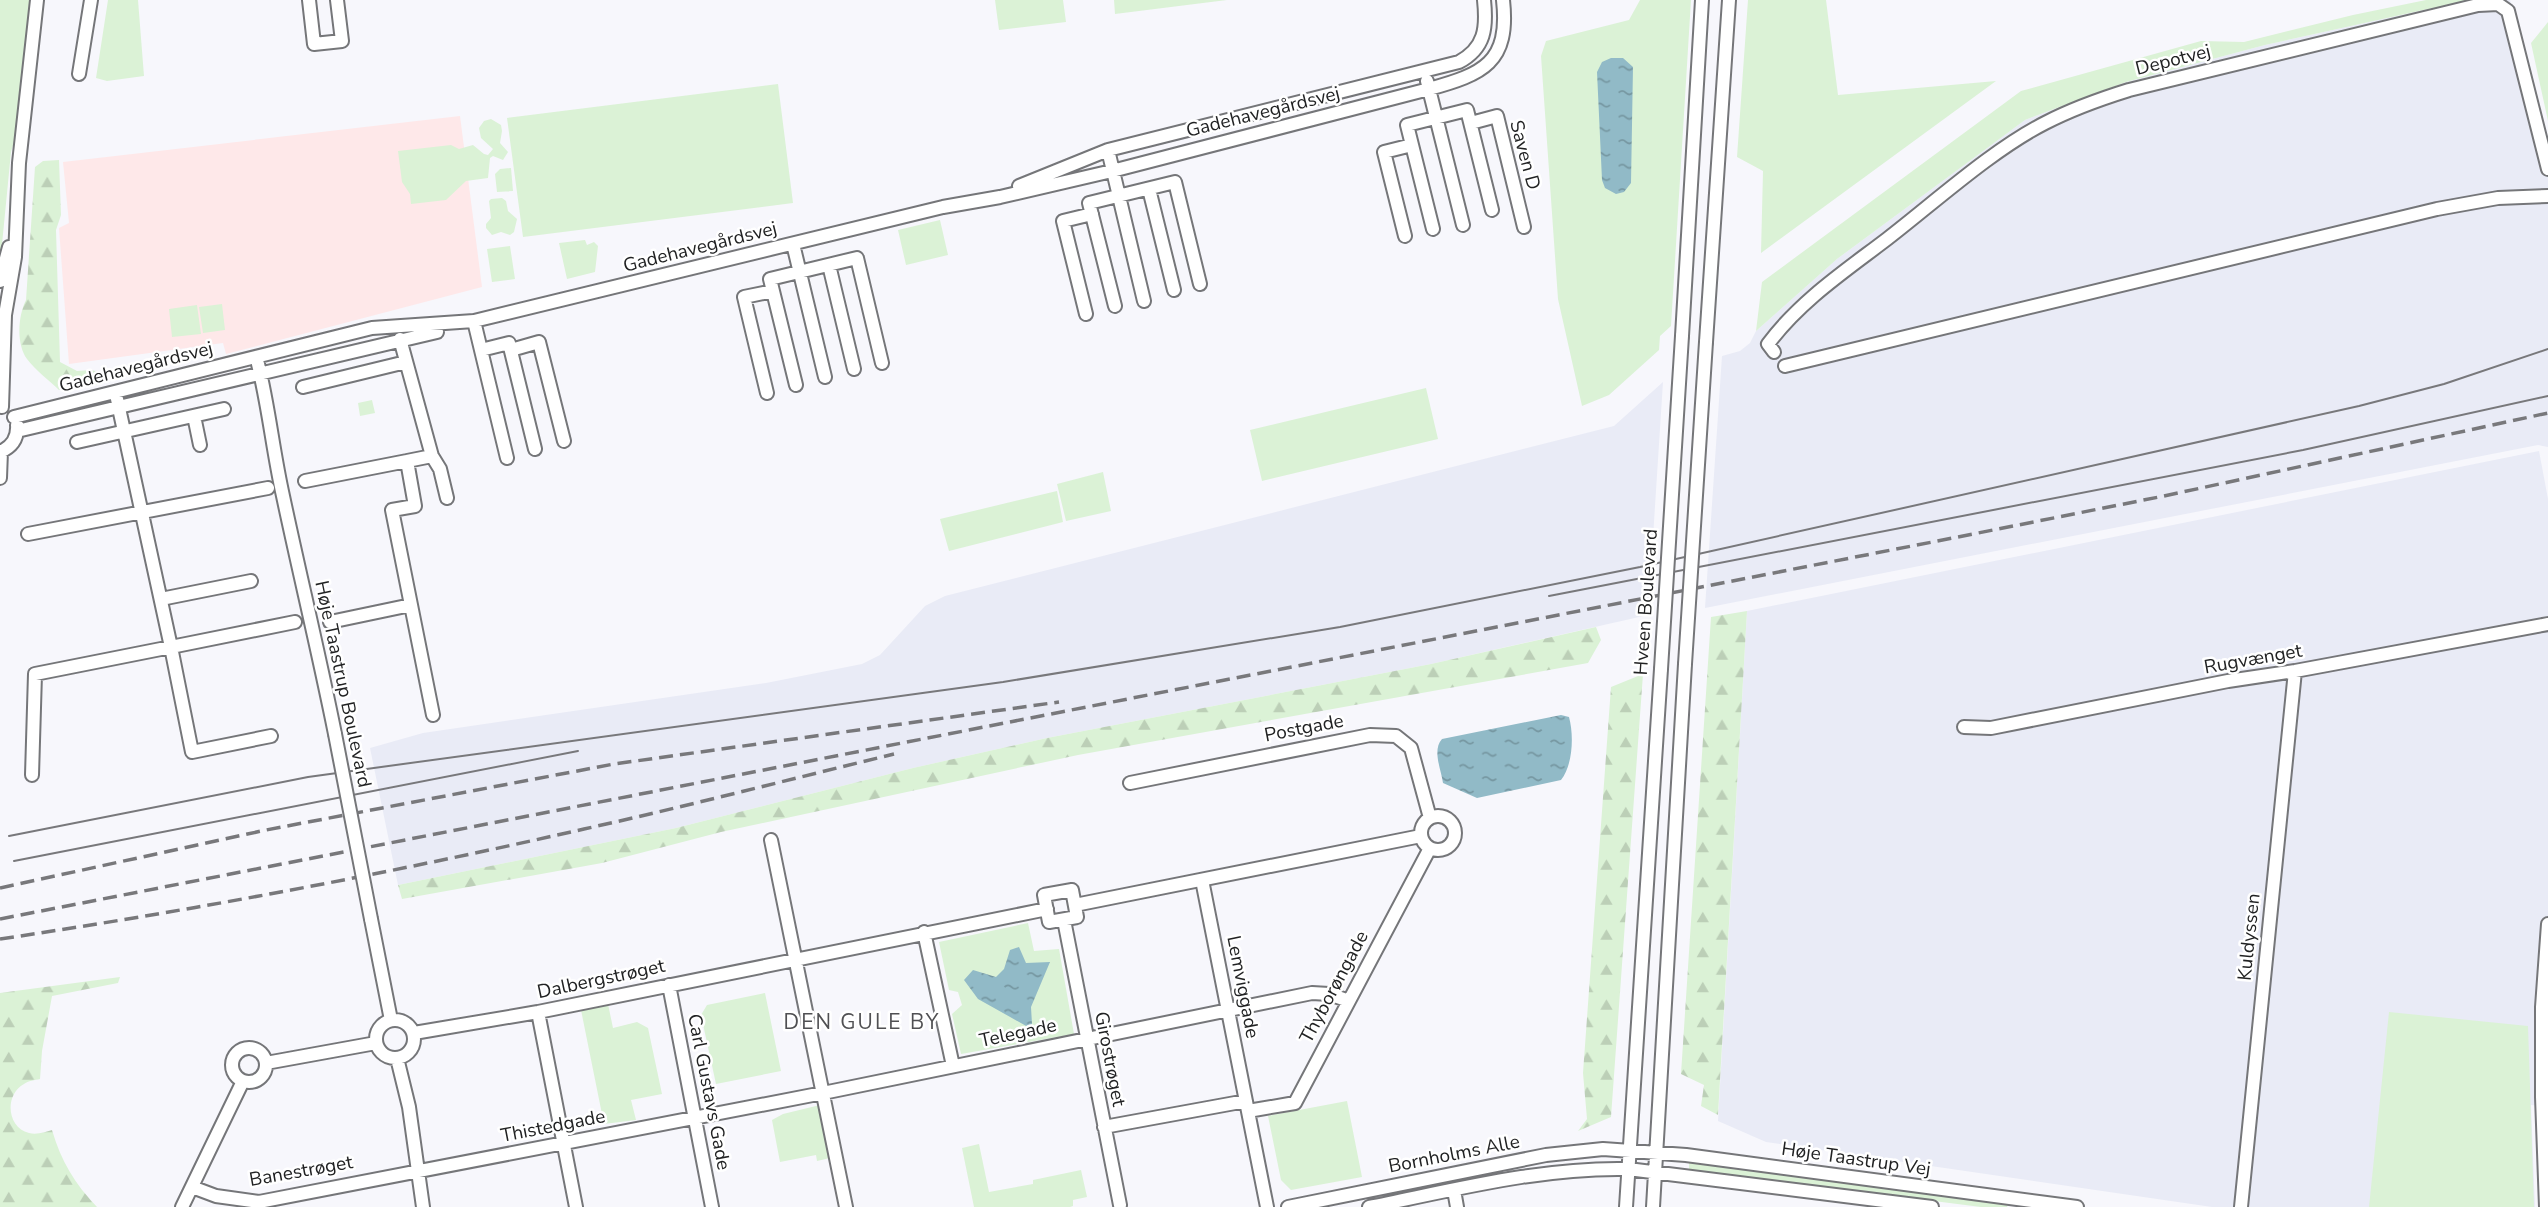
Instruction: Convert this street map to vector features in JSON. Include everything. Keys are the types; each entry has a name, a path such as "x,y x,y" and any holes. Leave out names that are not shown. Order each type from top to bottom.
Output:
{"street":[{"path":"0,478 0,452 12,444 17,431 14,416 1,407 5,315 15,257 21,139 37,0"},
{"path":"79,74 91,0"},
{"path":"309,0 314,44 342,41 337,0"},
{"name":"Gadehavegårdsvej","path":"14,416 372,328 474,321 976,200 1036,180 1108,150 1459,62 1478,48 1485,29 1484,0"},
{"name":"Gadehavegårdsvej","path":"976,200 1112,171 1464,79 1483,68 1496,54 1503,40 1503,0"},
{"name":"Hveen Boulevard","path":"1626,1207 1702,0"},
{"path":"1653,1207 1685,664 1729,0"},
{"name":"Depotvej","path":"1774,352 1768,344 1784,322 1817,293 2003,149 2043,124 2091,102 2129,90 2392,24 2478,5 2498,4 2508,11 2548,169"},
{"path":"1424,71 1463,225"},
{"name":"Saven D","path":"1436,118 1468,110 1471,123 1497,116 1524,227"},
{"path":"1433,229 1407,125 1436,118"},
{"path":"1471,123 1492,210"},
{"path":"1405,236 1384,152 1412,145"},
{"path":"1108,150 1144,302"},
{"path":"1115,306 1089,203 1175,182 1200,284"},
{"path":"1149,189 1174,290"},
{"path":"1785,366 2437,209 2498,198 2548,196"},
{"path":"1086,314 1063,221 1092,214"},
{"path":"0,281 15,226"},
{"path":"793,244 825,377"},
{"path":"796,385 770,279 857,258 882,363"},
{"path":"829,265 854,369"},
{"path":"767,393 744,297 773,291"},
{"path":"474,321 507,458"},
{"name":"Gadehavegårdsvej","path":"17,431 400,339 457,329 474,321"},
{"path":"400,339 432,456 440,468 447,498"},
{"path":"511,349 539,342 564,441"},
{"path":"481,350 509,343 535,449"},
{"name":"Høje Taastrup Boulevard","path":"256,357 267,398 270,435 335,734 391,1020"},
{"path":"303,387 406,362"},
{"path":"115,392 143,512 192,752 271,736"},
{"path":"77,442 224,409"},
{"path":"194,416 200,444"},
{"path":"305,481 432,456"},
{"path":"407,461 415,506 392,510 433,715"},
{"path":"28,534 268,488"},
{"path":"161,599 251,581"},
{"path":"330,622 411,605"},
{"path":"32,775 34,674 295,622"},
{"name":"Rugvænget","path":"1964,727 1991,728 2228,681 2548,624"},
{"name":"Kuldyssen","path":"2241,1207 2295,671"},
{"name":"Postgade","path":"1130,783 1370,735 1396,736 1411,748 1430,818"},
{"path":"1430,818 1445,818 1452,824 1455,832 1447,847 1439,850 1430,848 1421,836 1423,826 1430,818"},
{"path":"1075,905 1421,836"},
{"path":"771,839 846,1207"},
{"name":"Thyborøngade","path":"1247,1106 1295,1103 1430,848"},
{"name":"Lemviggade","path":"1202,880 1267,1207"},
{"path":"1072,890 1075,905 1077,917 1049,922 1044,895 1072,890"},
{"name":"Dalbergstrøget","path":"414,1033 538,1012 1046,909"},
{"name":"Girostrøget","path":"1064,920 1120,1205"},
{"path":"2546,1207 2542,1007 2548,924"},
{"path":"924,932 953,1066"},
{"name":"Carl Gustavs Gade","path":"668,985 712,1207"},
{"name":"Telegade","path":"694,1118 1312,993 1349,1001"},
{"path":"538,1012 576,1207"},
{"path":"391,1020 402,1021 414,1033 413,1046 404,1056 397,1058 384,1055 376,1043 377,1031 385,1022 391,1020"},
{"path":"266,1063 376,1043"},
{"path":"249,1048 258,1051 266,1063 261,1077 253,1082 243,1081 235,1074 232,1066 234,1057 249,1048"},
{"path":"397,1058 424,1207"},
{"path":"182,1207 243,1081"},
{"path":"1104,1128 1247,1106"},
{"name":"Thistedgade","path":"419,1170 694,1118"},
{"name":"Bornholms Alle","path":"1288,1207 1546,1155 1588,1150 1629,1150"},
{"name":"Høje Taastrup Vej","path":"1629,1150 2029,1204 2077,1207"},
{"name":"Bornholms Alle","path":"1369,1207 1588,1168 1628,1169"},
{"name":"Høje Taastrup Vej","path":"1628,1169 1932,1207"},
{"name":"Banestrøget","path":"192,1187 216,1196 259,1202 419,1170"},
{"path":"1454,1190 1457,1207"}],"shaded area":[{"path":"2486,0 2510,0 2548,150 2548,447 2538,445 1705,608 1722,356 1740,351 1750,343 1756,331 1837,259 2025,120 2126,82 2265,45 2428,9"},
{"path":"460,116 482,287 226,354 223,343 69,364 59,228 69,223 63,162"},
{"path":"1663,382 1648,615 1431,664 1047,738 913,768 676,828 398,885 370,748 423,733 766,683 862,664 880,655 925,606 945,596 1614,426"},
{"path":"2539,451 2548,499 2548,1107 2531,1105 2535,1207 2212,1207 1766,1142 1718,1121 1747,611"}],"green space":[{"path":"0,0 33,0 16,136 11,152 0,265"},
{"path":"108,0 138,0 144,76 107,81 96,78"},
{"path":"995,0 1063,0 1066,22 999,30"},
{"path":"1114,0 1227,0 1115,14"},
{"path":"1640,0 1691,0 1671,326 1660,336 1659,350 1609,395 1582,406 1558,299 1541,56 1546,41 1629,20"},
{"path":"1748,0 1826,0 1838,95 1996,81 1761,253 1763,171 1737,157"},
{"path":"2426,0 2486,0 2428,9 2265,45 2126,82 2025,120 1837,259 1756,331 1762,282 2021,91 2201,41 2244,42"},
{"path":"2548,22 2548,121 2531,43"},
{"path":"778,84 793,203 523,237 507,118"},
{"path":"491,119 501,125 500,143 508,152 503,160 493,156 490,158 488,178 466,181 446,200 411,204 410,194 402,182 398,151 451,145 459,149 473,145 488,155 493,149 481,138 479,128 484,121"},
{"path":"59,160 61,215 56,230 60,362 77,371 92,370 103,374 102,384 59,390 23,353 19,330 26,300 35,167 43,161"},
{"path":"511,168 513,191 497,192 495,174 500,169"},
{"path":"502,198 506,201 508,211 517,219 514,232 510,235 501,232 492,235 486,228 491,218 489,201"},
{"path":"940,220 948,255 906,265 898,230"},
{"path":"585,240 587,245 594,242 598,246 595,272 567,279 559,243"},
{"path":"510,246 515,279 492,282 487,249"},
{"path":"222,304 225,330 203,333 199,307"},
{"path":"197,305 201,334 172,337 169,309"},
{"path":"1426,388 1438,439 1262,481 1250,430"},
{"path":"372,400 375,413 360,416 358,403"},
{"path":"1103,472 1111,511 1066,521 1057,484"},
{"path":"1057,491 1063,522 949,551 940,519"},
{"path":"1747,611 1718,1115 1701,1106 1704,1085 1681,1074 1711,617"},
{"path":"1596,627 1601,640 1588,663 1078,755 721,832 602,863 402,899 398,885 676,828 913,768 1047,738 1431,664"},
{"path":"1643,674 1611,1117 1578,1131 1587,1119 1583,1073 1611,687"},
{"path":"1028,923 1034,951 1059,949 1074,1034 961,1054 952,1014 962,1005 958,992 949,990 939,942"},
{"path":"120,977 118,983 52,996 40,1079 27,1082 18,1089 11,1103 12,1118 22,1130 35,1134 52,1130 70,1172 97,1207 0,1207 0,993"},
{"path":"765,993 781,1071 716,1084 701,1015 707,1005"},
{"path":"608,1004 613,1028 637,1022 648,1028 662,1094 631,1100 636,1120 604,1124 581,1010"},
{"path":"2389,1012 2528,1026 2534,1207 2369,1207"},
{"path":"1347,1101 1362,1177 1291,1190 1281,1180 1268,1116"},
{"path":"820,1105 830,1158 817,1161 816,1155 780,1162 772,1120 783,1114"},
{"path":"979,1144 989,1192 1033,1184 1033,1180 1081,1170 1087,1197 1073,1200 1073,1206 1070,1207 974,1207 962,1148"},
{"path":"1689,1163 2008,1204 2007,1207 1981,1207 1689,1170"}],"water":[{"path":"1611,58 1623,58 1633,67 1631,183 1624,192 1616,194 1605,188 1602,180 1597,72 1602,62"},
{"path":"1561,715 1569,717 1572,741 1568,766 1561,780 1477,798 1443,783 1437,754 1442,739"},
{"path":"1019,947 1026,963 1050,962 1031,1007 1032,1024 1028,1027 978,999 964,980 973,970 996,977 1004,969 1010,950"}],"tram line":[{"path":"9,836 308,777 1003,682 1340,627 1640,567 2359,406 2444,384 2548,349"},
{"path":"1549,596 2303,450 2548,396"},
{"path":"14,861 578,751"}],"railway":[{"path":"0,919 1958,537 2164,496 2548,413"},
{"path":"0,888 266,830 614,764 1059,702"},
{"path":"0,939 220,903 439,861 662,811 894,754"}],"district":[{"name":"DEN GULE BY","path":"862,1022"}]}
